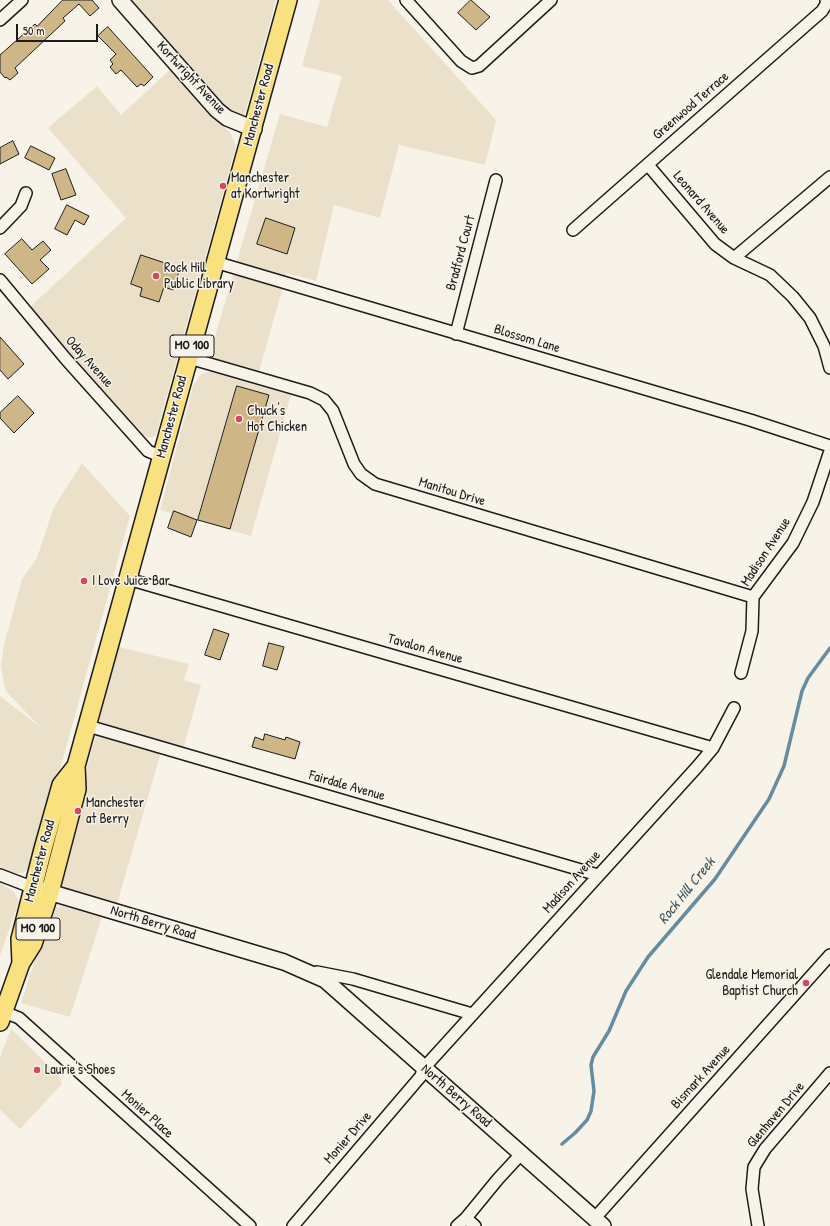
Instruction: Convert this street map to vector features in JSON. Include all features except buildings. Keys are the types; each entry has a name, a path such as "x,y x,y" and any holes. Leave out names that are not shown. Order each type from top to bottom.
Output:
{"main road":[{"name":"Kortwright Avenue","path":"120,0 217,110 227,118 254,128"},
{"name":"Manchester Road","path":"2,1017 20,963 33,944 61,785 76,766 88,726 215,262 254,128 288,0"},
{"name":"North Berry Road","path":"42,890 284,962 306,970 325,980 423,1069 522,1153 598,1222"}],"street":[{"path":"0,20 22,0"},
{"path":"406,0 462,61 472,68 479,66 551,0"},
{"name":"Greenwood Terrace","path":"574,230 822,11 826,1"},
{"name":"Leonard Avenue","path":"648,165 711,240 724,252 734,258"},
{"path":"830,177 734,258 770,275 793,297 810,318 824,346 830,368"},
{"name":"Bradford Court","path":"456,334 496,180"},
{"path":"0,228 22,206 26,193"},
{"name":"Blossom Lane","path":"215,262 750,420 830,446"},
{"name":"Oday Avenue","path":"0,280 65,358 148,451 162,457"},
{"name":"Manitou Drive","path":"189,358 310,393 324,400 333,411 354,464 361,474 375,484 753,597"},
{"name":"Madison Avenue","path":"740,673 752,630 753,597 793,543 813,502 830,451"},
{"name":"Tavalon Avenue","path":"128,579 713,748"},
{"name":"Madison Avenue","path":"423,1069 713,748 734,708"},
{"name":"Fairdale Avenue","path":"88,726 598,875"},
{"name":"North Berry Road","path":"0,875 42,890"},
{"name":"Bismark Avenue","path":"598,1222 830,955"},
{"name":"North Berry Road","path":"306,970 353,979 472,1014"},
{"name":"Monier Place","path":"2,1017 19,1018 250,1226"},
{"name":"Monier Drive","path":"293,1226 421,1076 423,1069"},
{"name":"Glenhaven Drive","path":"758,1226 752,1189 754,1167 765,1149 830,1073"},
{"path":"457,1226 470,1222 498,1179 522,1153"}],"shaded area":[{"path":"129,0 276,0 244,117 235,118"},
{"path":"320,0 388,0 496,120 485,165 399,145 380,218 334,205 316,281 287,273 259,371 209,357 280,114 327,127 342,76 302,66"},
{"path":"172,68 231,134 236,146 156,435 150,438 144,435 134,425 30,307 126,218 48,128 97,86 121,115"},
{"path":"211,372 291,395 251,536 160,510 193,386 201,374"},
{"path":"82,463 130,516 33,867 22,873 8,873 0,867 0,696 40,727 5,690 1,666 4,645 22,579 37,558 54,507"},
{"path":"119,647 189,664 184,680 201,685 183,749 163,745 117,904 68,890 60,884 59,874"},
{"path":"0,883 13,891 19,901 0,956"},
{"path":"62,906 102,917 70,1017 21,1003 50,914 55,908"},
{"path":"11,1029 60,1077 62,1084 20,1129 0,1109 0,1057"}],"waterway":[{"name":"Rock Hill Creek","path":"562,1144 587,1120 591,1111 594,1091 591,1065 593,1057 609,1031 626,991 648,957 715,879 769,799 784,766 802,691 808,678 830,648"}],"place":[{"name":"Manchester at Kortwright","path":"223,186"},
{"name":"Rock Hill Public Library","path":"156,276"},
{"name":"Chuck's Hot Chicken","path":"239,419"},
{"name":"I Love Juice Bar","path":"84,581"},
{"name":"Manchester at Berry","path":"78,811"},
{"name":"Glendale Memorial Baptist Church","path":"806,983"},
{"name":"Laurie's Shoes","path":"37,1070"}]}
